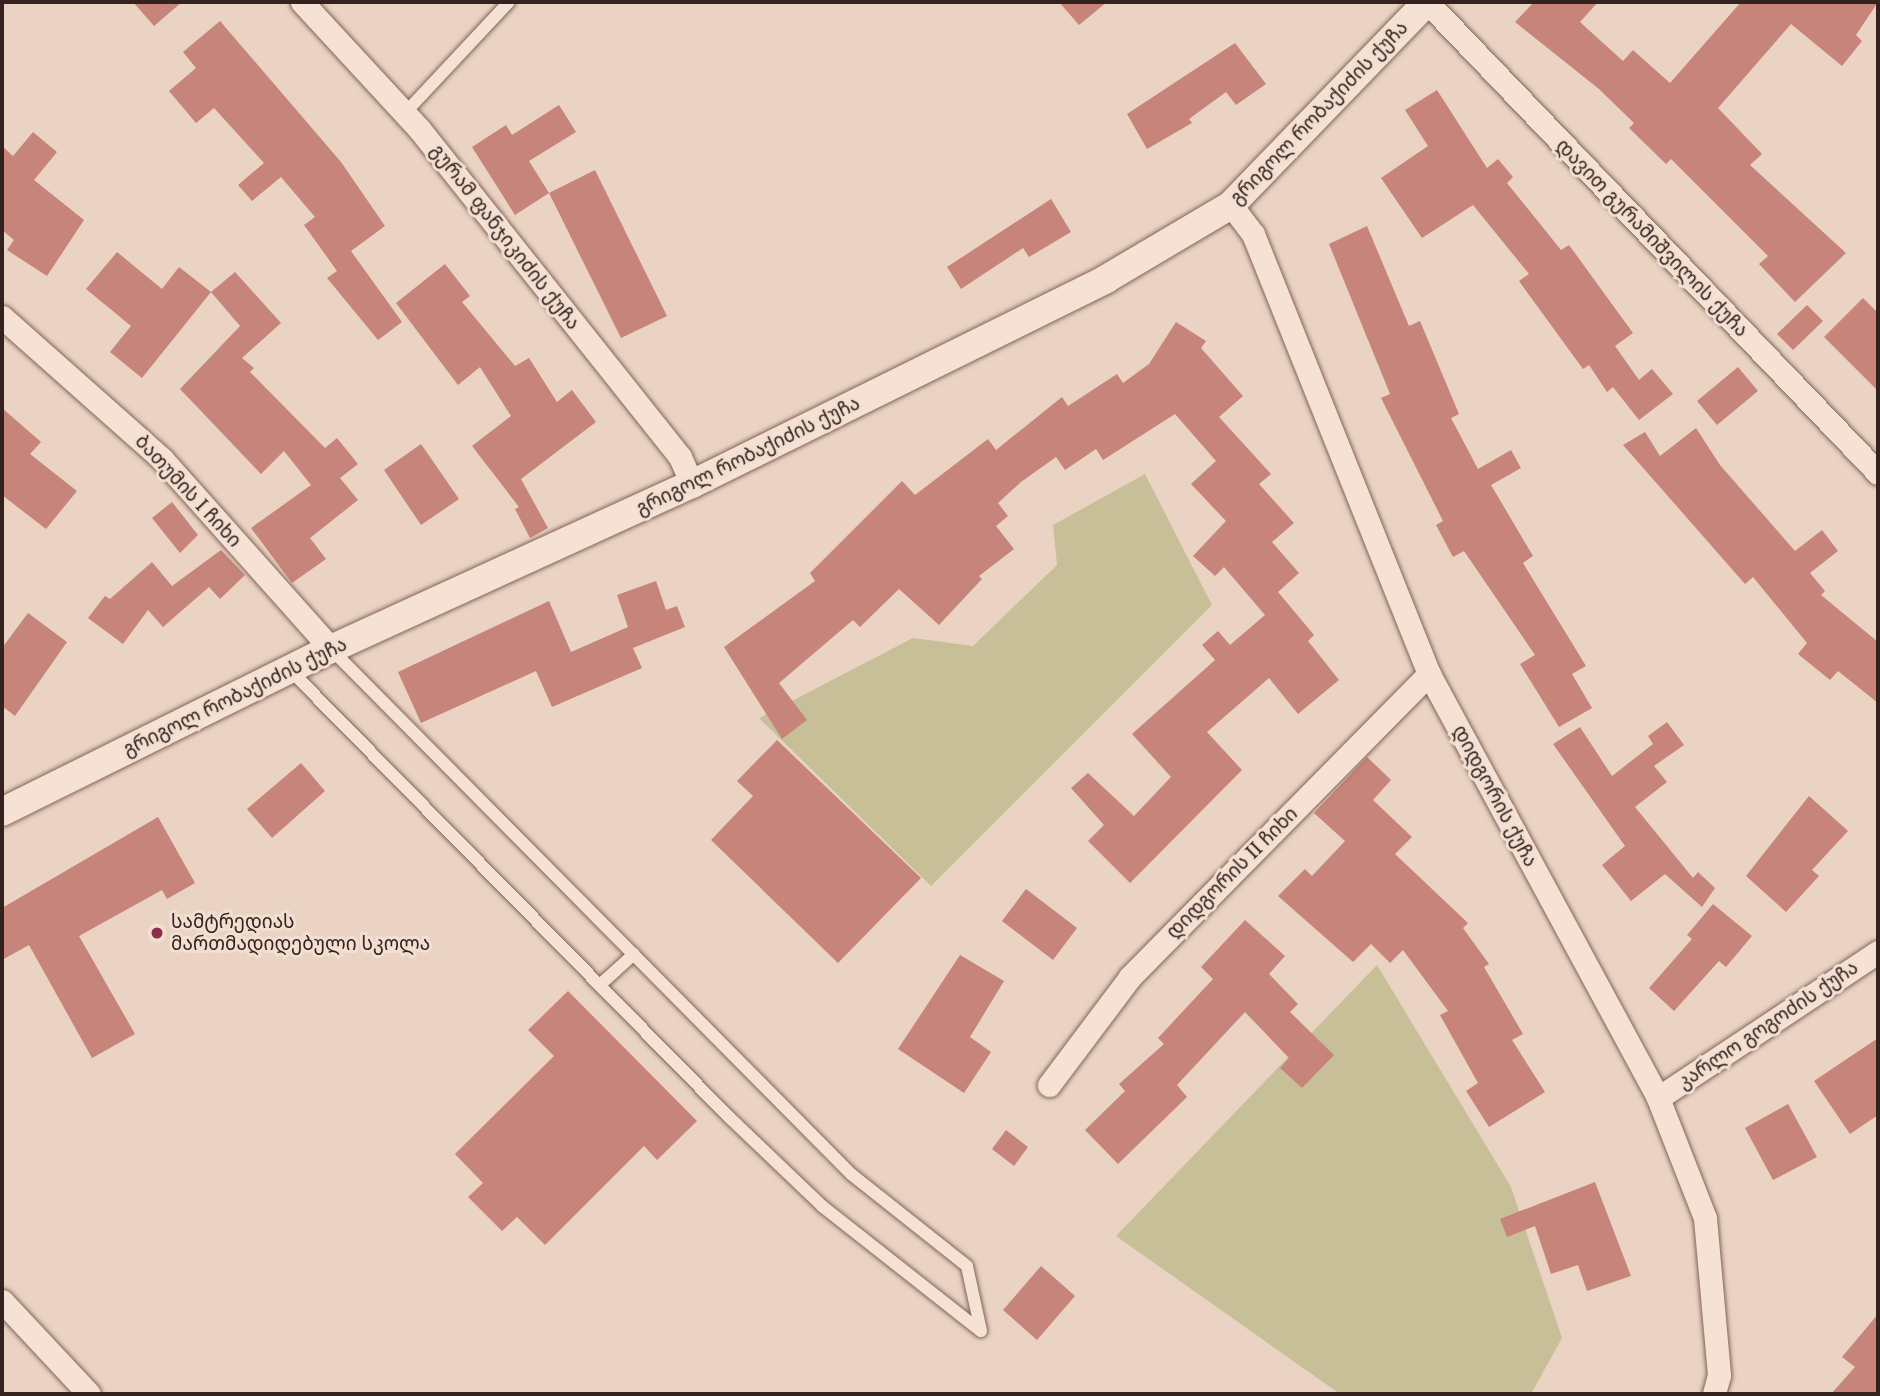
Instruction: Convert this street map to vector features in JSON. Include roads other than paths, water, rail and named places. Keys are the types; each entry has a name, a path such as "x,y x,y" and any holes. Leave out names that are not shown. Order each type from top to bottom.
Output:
{"street":[{"name":"გურამ ფანჯიკიძის ქუჩა","path":"302,2 405,113 680,457 692,484"},
{"name":"გრიგოლ რობაქიძის ქუჩა","path":"2,813 331,649 692,484 1106,279 1231,205 1427,2"},
{"name":"დავით გურამიშვილის ქუჩა","path":"1427,2 1878,473"},
{"name":"დიდგორის ქუჩა","path":"1231,205 1253,234 1429,674 1658,1098 1704,1218 1719,1376 1714,1394"},
{"name":"ბათუმის I ჩიხი","path":"2,317 162,459 331,649"},
{"name":"დიდგორის II ჩიხი","path":"1049,1085 1130,977 1429,674"},
{"name":"კარლო გოგოძის ქუჩა","path":"1658,1098 1878,952"},
{"path":"2,1301 89,1394"}],"lane":[{"path":"405,113 509,2"},
{"path":"290,670 602,983 729,1118 822,1206 981,1331 967,1266 850,1174 331,649"},
{"path":"602,983 634,954"}],"place":[{"name":"სამტრედიას მართმადიდებული სკოლა","path":"157,933"}]}
